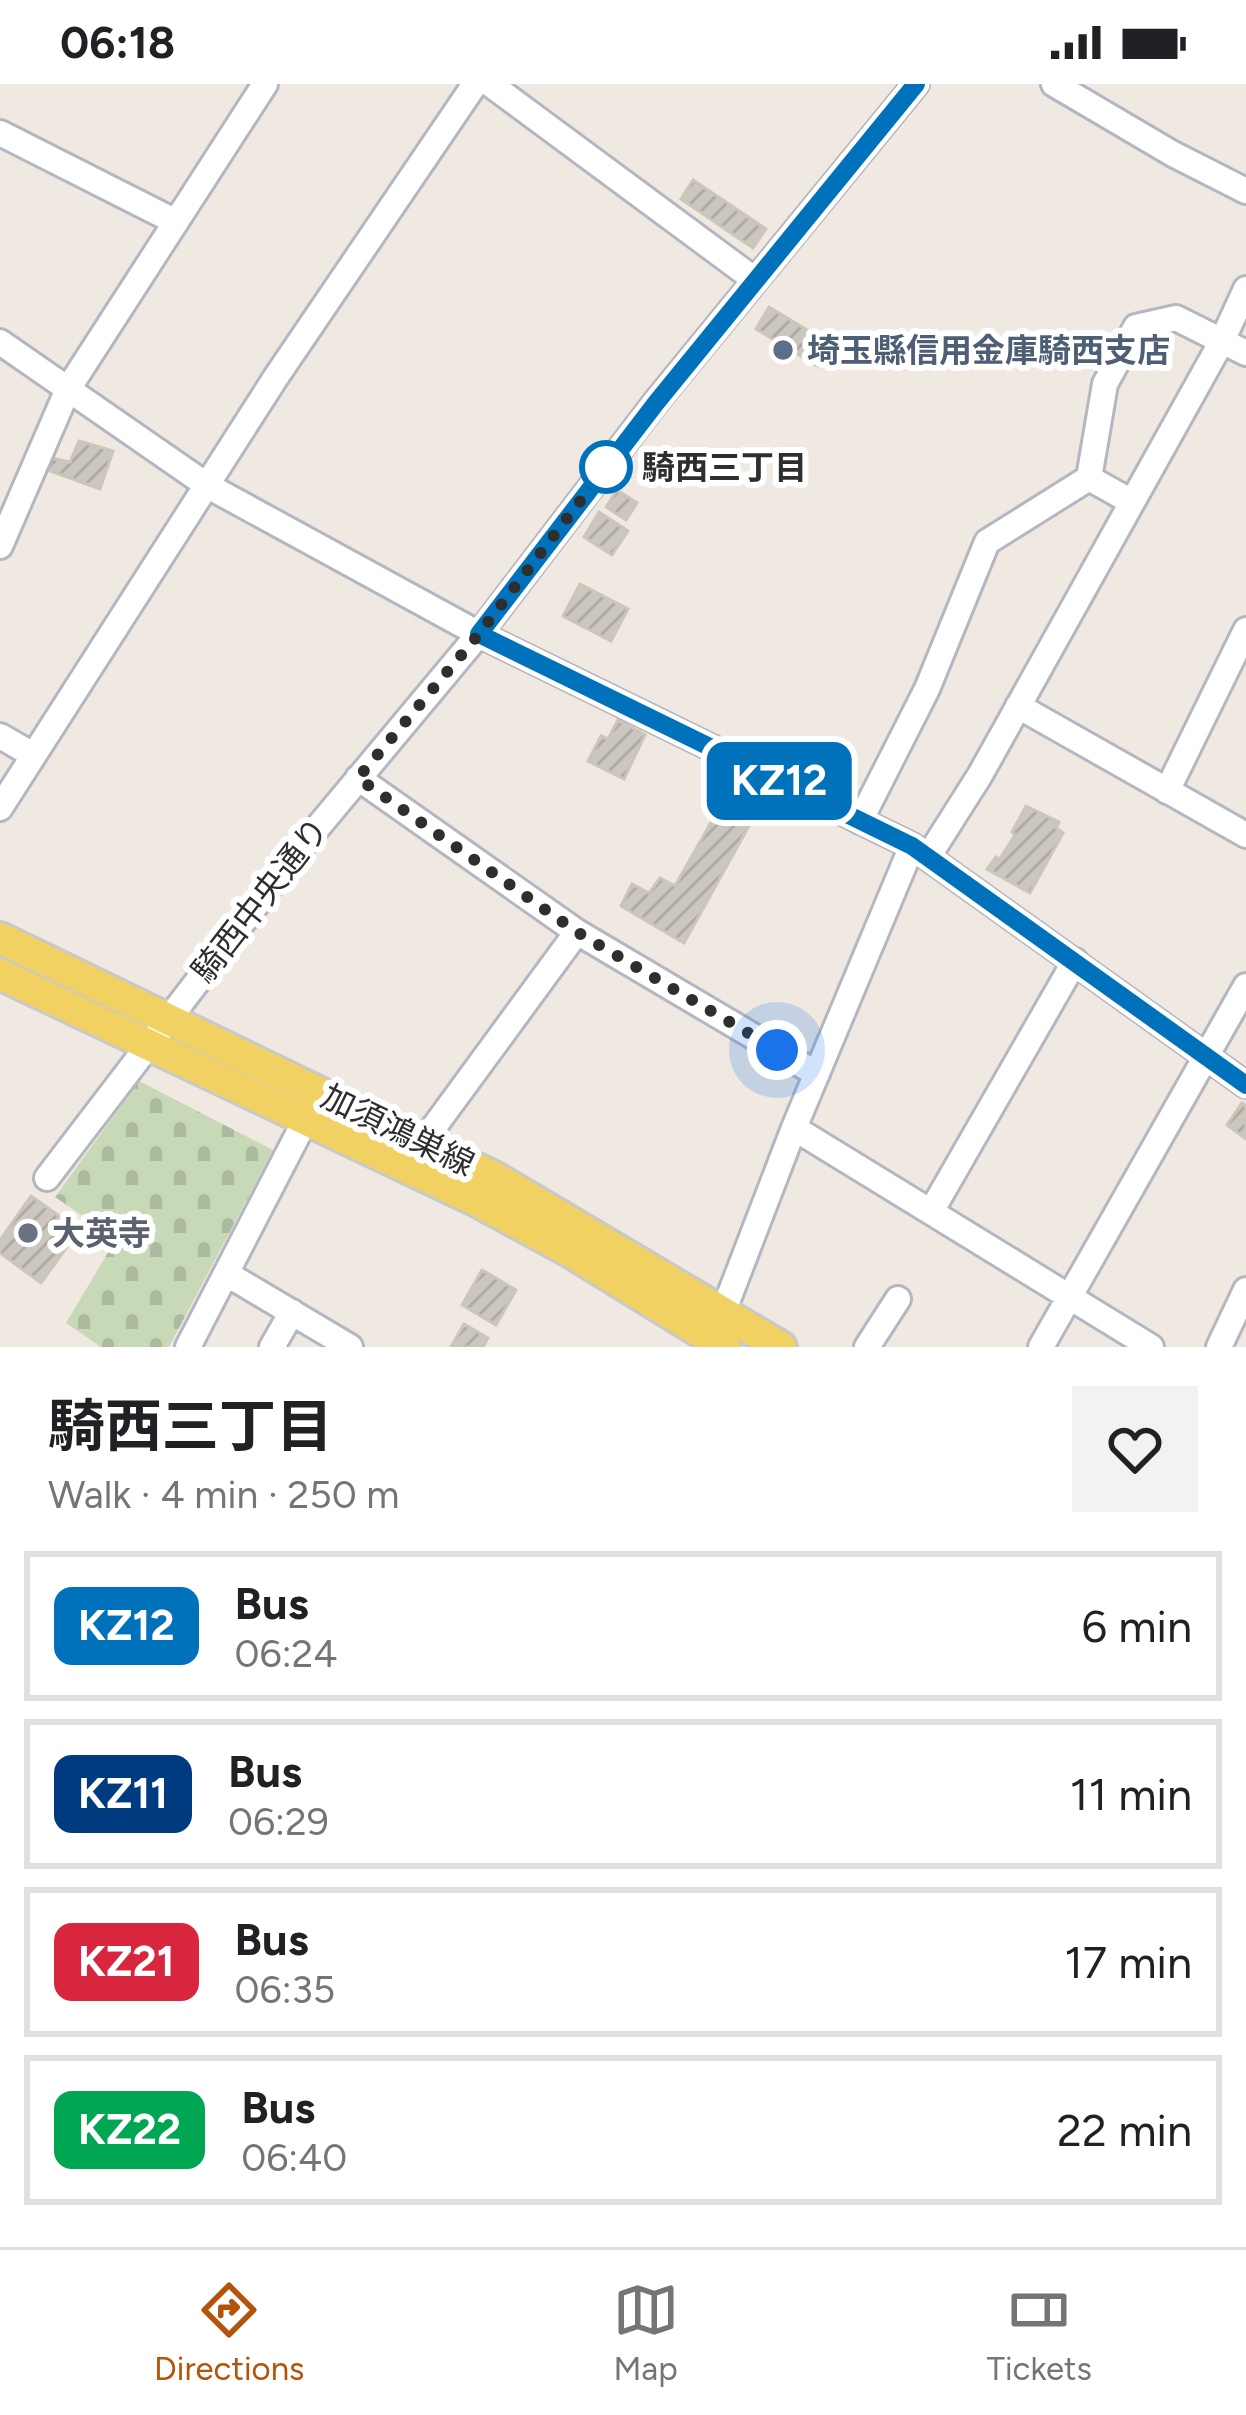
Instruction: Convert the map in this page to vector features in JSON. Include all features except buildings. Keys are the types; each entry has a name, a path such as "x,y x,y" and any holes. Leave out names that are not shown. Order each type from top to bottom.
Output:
{"main road":[{"name":"加須鴻巣線","path":"0,938 423,1142 583,1226 718,1336"},
{"name":"加須鴻巣線","path":"0,974 307,1117 551,1241 718,1336 782,1347"}],"street":[{"path":"0,546 68,389 265,84"},
{"path":"0,808 276,377 476,84"},
{"path":"490,84 755,280"},
{"name":"騎西中央通り","path":"47,1178 167,1017 916,84"},
{"path":"1054,84 1246,191"},
{"path":"0,134 176,222"},
{"path":"718,1336 794,1128 920,852 1018,706 1222,341 1246,289"},
{"path":"860,821 928,688 986,542 1089,478 1105,384 1136,327 1176,319 1246,353"},
{"path":"0,342 208,486 479,634 920,852 1246,1085"},
{"path":"1089,478 1130,502"},
{"path":"1167,791 1246,630"},
{"path":"1018,706 1246,835"},
{"path":"0,736 33,755"},
{"path":"358,778 577,932 817,1074"},
{"path":"423,1142 577,932"},
{"path":"932,1210 1075,961"},
{"path":"1041,1347 1246,986"},
{"path":"188,1347 307,1117"},
{"path":"794,1128 1151,1347"},
{"path":"227,1274 350,1347"},
{"path":"1219,1347 1246,1290"},
{"path":"867,1347 898,1299"},
{"path":"272,1347 292,1312"}],"green space":[{"path":"139,1081 273,1150 169,1347 101,1347 66,1323 116,1239 55,1197"}],"bus line":[{"name":"KZ12","path":"916,84 656,403 479,634 912,846 1246,1085"}],"place":[{"name":"埼玉縣信用金庫騎西支店","path":"783,350"},
{"name":"騎西三丁目","path":"606,467"},
{"name":"大英寺","path":"28,1233"}],"route":[{"path":"606,467 479,634 358,778 577,932 777,1050"}]}
